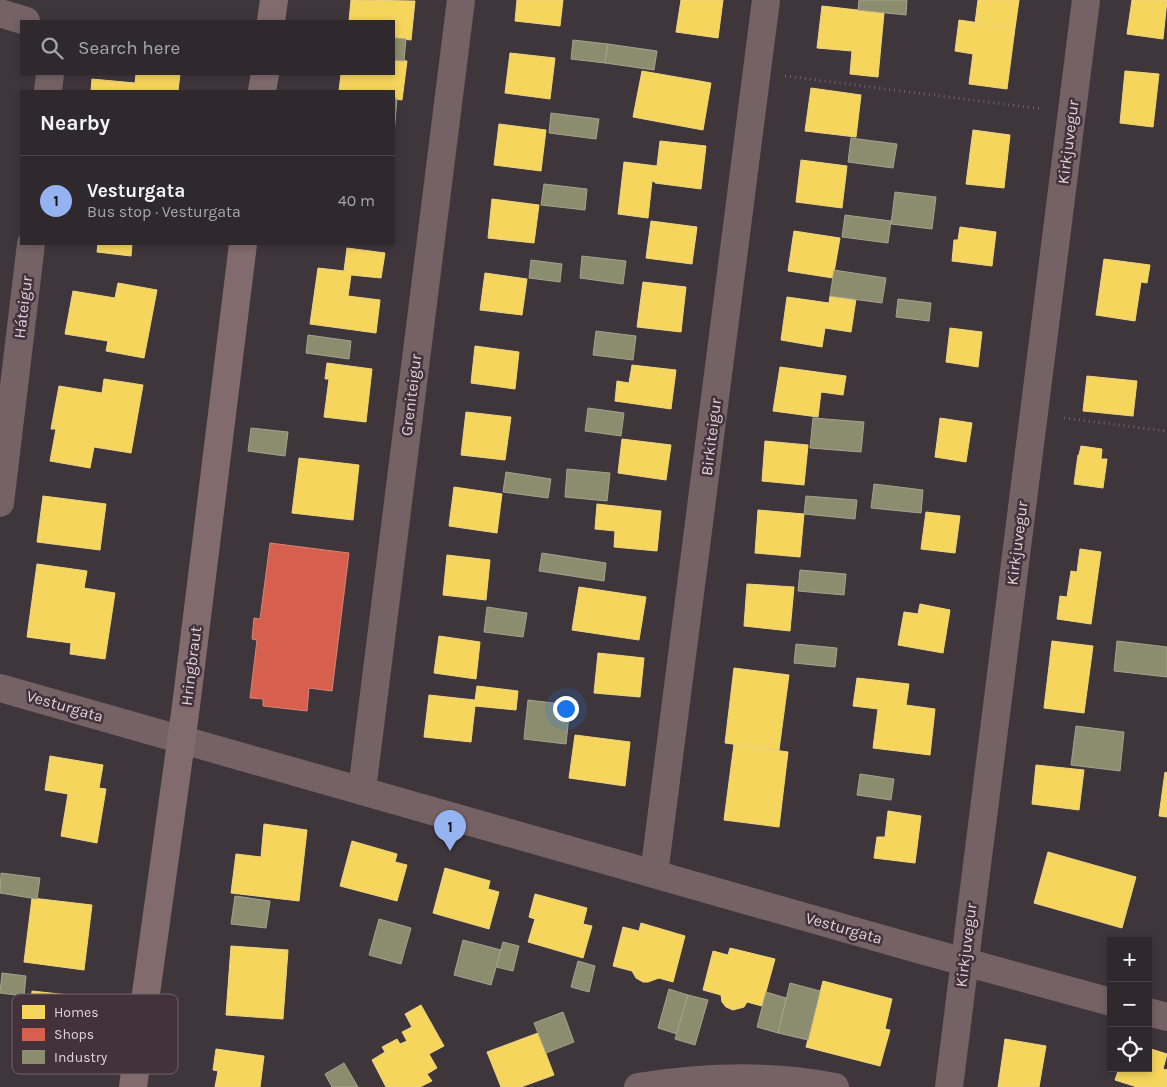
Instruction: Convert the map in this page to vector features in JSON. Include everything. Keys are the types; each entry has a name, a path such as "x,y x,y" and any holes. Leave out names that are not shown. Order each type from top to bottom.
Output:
{"main road":[{"path":"271,20 274,0"},
{"path":"262,90 264,75"},
{"name":"Hringbraut","path":"146,994 243,245"},
{"name":"Hringbraut","path":"133,1087 135,1074"}],"street":[{"name":"Greniteigur","path":"362,790 461,0"},
{"name":"Birkiteigur","path":"654,874 766,0"},
{"name":"Kirkjuvegur","path":"948,1087 1086,0"},
{"path":"0,13 23,20"},
{"path":"48,90 50,75"},
{"name":"Háteigur","path":"0,503 8,369 31,245"},
{"name":"Vesturgata","path":"0,688 1107,1001"},
{"path":"1152,1013 1167,1018"},
{"path":"638,1087 725,1078 777,1080 835,1087"}],"path":[{"path":"757,73 1072,114"},
{"path":"1034,414 1167,431"}],"building: Homes":[{"path":"351,0 415,1 411,40 395,38 395,20 349,20"},
{"path":"517,0 563,0 560,26 515,21"},
{"path":"681,0 723,0 718,38 676,32"},
{"path":"978,0 1019,0 1015,28 975,23"},
{"path":"1132,0 1167,0 1163,39 1127,34"},
{"path":"822,6 884,13 878,77 850,74 852,51 817,48"},
{"path":"959,20 1015,28 1007,89 969,84 973,54 955,51"},
{"path":"510,53 555,58 550,99 505,93"},
{"path":"395,60 407,61 402,100 395,99 395,90 339,90 341,75 395,75"},
{"path":"642,71 711,83 703,130 633,117"},
{"path":"1125,71 1159,74 1153,127 1120,123"},
{"path":"136,75 180,75 178,90 91,90 92,79 135,83"},
{"path":"811,88 861,95 856,137 805,131"},
{"path":"499,124 546,130 541,171 494,165"},
{"path":"973,130 1010,135 1004,188 966,184"},
{"path":"660,141 706,146 701,189 652,181 648,218 618,214 624,162 657,166"},
{"path":"801,160 847,166 842,208 796,202"},
{"path":"492,199 539,205 534,243 488,238"},
{"path":"651,221 697,227 692,264 646,258"},
{"path":"960,227 996,232 992,266 952,261 954,240 958,240"},
{"path":"794,231 840,238 833,278 788,271"},
{"path":"98,245 132,245 131,256 97,252"},
{"path":"347,248 385,253 381,278 351,275 348,296 380,300 376,333 310,324 318,268 344,271"},
{"path":"1104,259 1150,265 1147,283 1141,282 1135,321 1096,315"},
{"path":"485,273 527,279 522,315 480,310"},
{"path":"643,282 686,287 681,332 637,327"},
{"path":"118,283 157,290 144,358 106,351 108,341 65,334 73,291 115,298"},
{"path":"830,296 856,299 851,332 825,328 822,347 781,340 787,297 829,303"},
{"path":"950,328 982,332 978,367 946,362"},
{"path":"475,346 519,352 515,389 471,383"},
{"path":"327,363 372,369 366,422 324,417 329,379 325,379"},
{"path":"632,365 676,370 671,409 615,401 617,381 629,383"},
{"path":"780,367 846,376 843,395 821,392 818,417 773,411"},
{"path":"1087,376 1137,381 1133,416 1083,411"},
{"path":"104,379 143,385 131,453 94,447 90,468 50,461 56,429 51,429 59,386 102,393"},
{"path":"466,412 511,417 505,460 461,455"},
{"path":"940,418 972,423 966,462 935,457"},
{"path":"622,439 671,445 666,480 618,473"},
{"path":"765,441 808,445 804,485 762,481"},
{"path":"1081,446 1102,449 1101,459 1107,459 1103,488 1074,484"},
{"path":"299,458 359,465 353,520 292,513"},
{"path":"454,487 502,494 497,533 449,526"},
{"path":"43,496 106,504 100,550 37,542"},
{"path":"597,504 661,511 657,551 614,547 615,531 595,529"},
{"path":"758,510 804,514 800,557 755,553"},
{"path":"926,512 960,516 955,553 921,549"},
{"path":"1080,549 1101,552 1091,624 1057,619 1060,596 1067,597 1071,571 1077,572"},
{"path":"447,555 490,560 486,600 443,595"},
{"path":"37,564 87,571 84,588 115,593 105,659 70,654 71,643 27,637"},
{"path":"747,584 794,587 790,631 744,626"},
{"path":"579,587 646,597 639,640 572,630"},
{"path":"920,604 950,610 943,653 898,645 904,612 918,614"},
{"path":"439,636 480,642 476,679 434,673"},
{"path":"1052,641 1093,646 1084,713 1044,708"},
{"path":"598,653 644,658 640,697 594,693"},
{"path":"734,668 789,675 779,750 725,743"},
{"path":"857,678 909,684 906,705 935,709 930,755 873,748 878,709 853,706"},
{"path":"477,686 518,691 516,710 475,706 471,742 424,737 429,695 475,700"},
{"path":"575,735 630,742 625,786 569,778"},
{"path":"734,744 788,752 779,827 724,820"},
{"path":"50,756 103,765 99,788 106,789 97,843 61,836 68,794 45,790"},
{"path":"1036,765 1084,770 1079,810 1032,804"},
{"path":"1165,772 1167,773 1167,817 1159,816"},
{"path":"888,811 921,816 915,863 874,858 877,837 885,837"},
{"path":"264,824 307,830 299,901 231,893 236,854 261,857"},
{"path":"352,841 397,854 395,862 407,865 397,901 340,886"},
{"path":"1048,852 1136,877 1122,928 1034,903"},
{"path":"445,868 490,881 488,889 499,892 489,929 433,913"},
{"path":"535,894 587,908 583,924 592,926 583,958 528,942 535,919 529,917"},
{"path":"32,898 92,905 84,970 24,962"},
{"path":"641,923 685,936 673,982 659,978 643,982 636,978 632,971 613,966 623,927 639,931"},
{"path":"231,946 288,950 283,1019 226,1015"},
{"path":"730,948 775,959 762,1006 747,1002 744,1007 733,1010 726,1007 722,1002 721,995 703,990 713,951 728,955"},
{"path":"823,981 892,999 885,1029 890,1030 880,1066 806,1047"},
{"path":"32,991 60,994 32,994"},
{"path":"421,1005 444,1046 429,1054 437,1068 427,1074 432,1081 420,1087 386,1087 372,1060 385,1052 382,1047 397,1039 400,1044 407,1041 402,1032 412,1027 405,1014"},
{"path":"538,1033 554,1075 521,1087 501,1087 487,1052"},
{"path":"1005,1039 1046,1046 1039,1087 998,1087"},
{"path":"216,1049 264,1056 260,1087 215,1087 218,1071 213,1070"},
{"path":"1152,1049 1167,1054 1163,1069 1167,1070 1167,1087 1137,1087 1115,1080 1118,1072 1152,1072"}],"building: Shops":[{"path":"270,543 349,553 332,691 309,688 307,711 263,706 263,699 250,698 257,640 252,639 254,618 260,619"}],"building: Industry":[{"path":"859,0 907,0 906,15 858,10"},
{"path":"395,38 406,39 404,61 395,60"},
{"path":"573,40 608,44 605,63 571,59"},
{"path":"608,44 657,51 654,70 605,63"},
{"path":"395,99 397,99 395,122"},
{"path":"551,113 599,119 596,139 549,133"},
{"path":"851,138 897,144 893,168 848,162"},
{"path":"544,184 587,189 585,210 541,205"},
{"path":"895,192 936,197 932,229 891,224"},
{"path":"845,215 891,221 888,243 842,237"},
{"path":"582,256 626,261 623,284 580,278"},
{"path":"531,260 562,264 560,282 529,278"},
{"path":"834,270 886,278 882,303 830,296"},
{"path":"898,299 931,303 929,321 896,317"},
{"path":"596,331 636,336 633,360 593,355"},
{"path":"308,335 351,341 349,359 306,353"},
{"path":"588,408 624,413 621,436 585,431"},
{"path":"813,418 864,422 861,452 810,448"},
{"path":"251,428 288,432 285,456 248,451"},
{"path":"567,469 610,473 607,501 565,497"},
{"path":"506,472 551,479 548,498 503,492"},
{"path":"874,484 923,490 921,513 871,508"},
{"path":"806,496 857,500 855,519 804,514"},
{"path":"542,553 606,563 604,581 539,571"},
{"path":"800,570 846,574 844,595 798,591"},
{"path":"487,607 527,613 523,637 484,632"},
{"path":"1117,641 1167,647 1167,677 1114,671"},
{"path":"796,644 837,648 835,667 794,663"},
{"path":"528,700 570,705 566,744 524,739"},
{"path":"1076,726 1124,732 1120,771 1071,765"},
{"path":"860,774 894,779 891,800 857,795"},
{"path":"1,873 40,878 37,899 0,893"},
{"path":"235,896 270,901 266,928 231,924"},
{"path":"379,919 411,928 401,964 369,955"},
{"path":"463,940 501,950 491,985 454,975"},
{"path":"503,942 519,946 513,971 496,967"},
{"path":"578,961 595,966 589,992 571,987"},
{"path":"2,973 26,976 24,994 0,993"},
{"path":"790,983 820,991 808,1040 778,1033"},
{"path":"669,989 688,995 677,1034 658,1028"},
{"path":"766,992 786,998 778,1033 757,1027"},
{"path":"688,995 708,1000 695,1045 675,1039"},
{"path":"563,1012 574,1042 546,1053 534,1023"},
{"path":"344,1063 358,1087 332,1087 325,1074"}],"place":[{"name":"Vesturgata","path":"450,851"}]}
